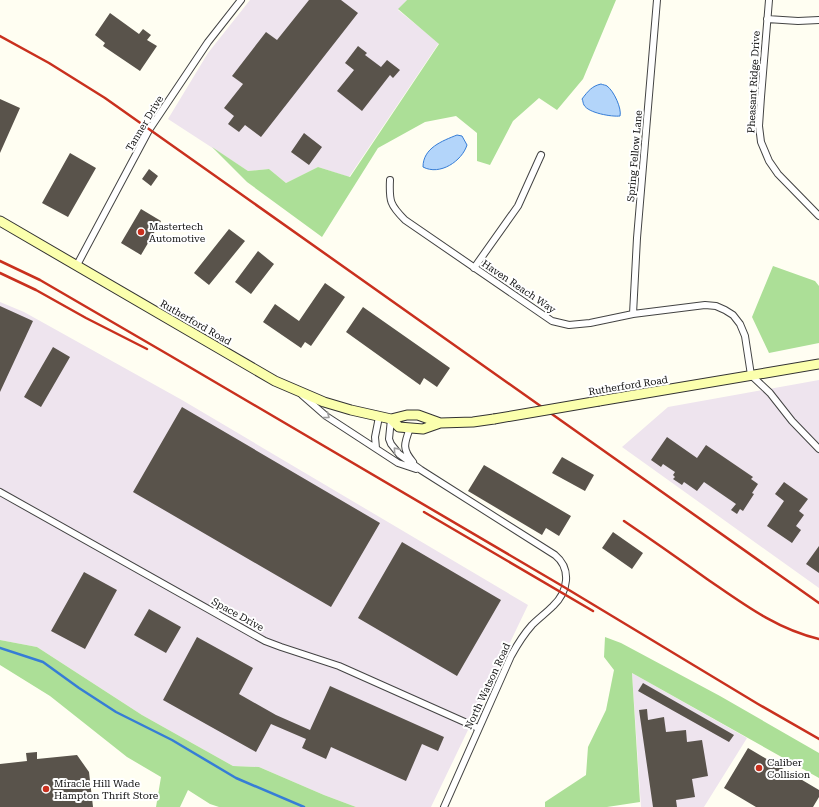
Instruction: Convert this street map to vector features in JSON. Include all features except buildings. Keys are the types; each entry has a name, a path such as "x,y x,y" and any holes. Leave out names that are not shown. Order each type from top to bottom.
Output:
{"street":[{"name":"Tanner Drive","path":"77,265 150,130 208,42 241,0"},
{"name":"Spring Fellow Lane","path":"633,314 637,238 657,0"},
{"name":"Pheasant Ridge Drive","path":"769,0 759,126 761,142 769,161 778,174 819,216"},
{"path":"767,19 798,21 819,20"},
{"path":"474,268 518,206 542,155"},
{"name":"Haven Reach Way","path":"390,180 389,198 395,209 405,220 552,321 569,325 590,323 633,314 705,304 716,306 733,315 740,324 745,336 751,375"},
{"name":"Rutherford Road","path":"0,221 274,381 324,402 351,410 391,419 407,415 418,415 440,423"},
{"name":"Rutherford Road","path":"391,419 398,427 422,429 440,423 473,422 494,419 819,364"},
{"path":"751,375 819,449"},
{"name":"North Watson Road","path":"297,391 326,416 398,463 421,470"},
{"path":"376,448 375,437 379,416"},
{"name":"North Watson Road","path":"391,419 391,444 399,454 421,470 555,555 560,559 566,570 566,582 563,594 554,606 532,625 514,648 444,807"},
{"name":"North Watson Road","path":"410,428 404,442 405,450 409,457 421,470"},
{"name":"Space Drive","path":"0,492 265,641 339,666 478,728"}],"shaded area":[{"path":"250,0 407,0 398,10 439,43 349,177 318,167 286,183 269,169 248,171 168,119 208,53"},
{"path":"0,302 24,312 182,400 528,605 431,807 356,807 259,767 233,766 142,715 37,647 0,640"},
{"path":"819,380 819,588 622,447 668,407"},
{"path":"632,673 747,738 704,807 641,807"}],"green space":[{"path":"407,0 616,0 583,79 557,110 539,98 513,121 490,165 477,161 477,133 456,116 425,122 378,148 322,237 247,182 212,147 248,171 269,169 286,183 318,167 350,177 439,44 398,9"},
{"path":"773,266 815,281 819,286 819,343 769,353 752,317"},
{"path":"605,637 621,643 720,696 819,753 819,778 632,673 640,802 607,807 545,807 545,802 586,775 588,747 606,710 614,670 604,657"},
{"path":"0,640 37,647 142,715 233,766 259,767 356,807 219,807 210,804 188,790 180,807 156,807 161,777 127,757 50,696 0,665"}],"water":[{"path":"601,84 610,88 615,96 620,109 620,116 606,115 586,108 582,99 593,88"},
{"path":"457,135 462,136 467,145 455,161 450,165 436,170 423,167 426,155 434,146"}],"waterway":[{"path":"0,648 43,662 116,712 172,740 236,778 304,807"}],"railway":[{"path":"0,36 49,63 105,98 819,603"},
{"path":"0,261 40,280 169,355 819,739"},
{"path":"0,273 36,290 86,318 147,349"},
{"path":"424,512 593,611"},
{"path":"624,521 733,597 760,614 788,629 819,639"}],"place":[{"name":"Mastertech Automotive","path":"141,232"},
{"name":"Caliber Collision","path":"759,768"},
{"name":"Miracle Hill Wade Hampton Thrift Store","path":"46,789"}]}
